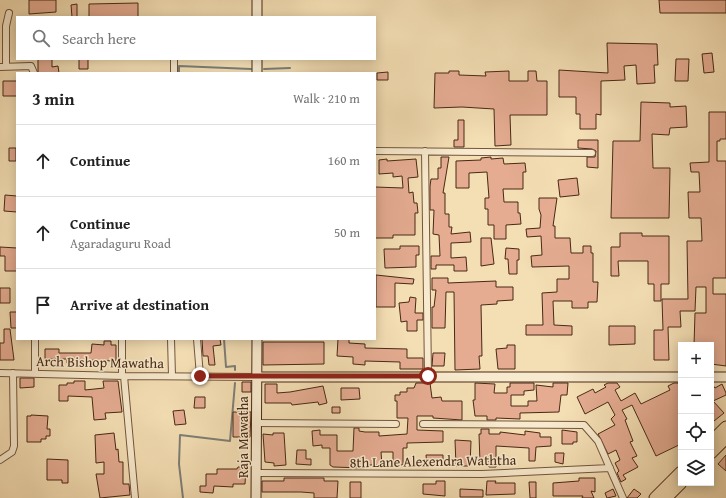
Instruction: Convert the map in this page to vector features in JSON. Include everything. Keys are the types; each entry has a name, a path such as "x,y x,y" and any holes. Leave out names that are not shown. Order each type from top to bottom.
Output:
{"highway":[{"path":"714,439 726,427"},
{"path":"714,450 726,438"},
{"path":"655,498 678,475"},
{"path":"666,498 678,486"}],"street":[{"path":"257,0 257,16"},
{"path":"9,13 6,26 3,66 32,62 34,72"},
{"path":"174,60 174,72"},
{"path":"257,60 257,72"},
{"path":"376,151 592,153"},
{"path":"425,151 428,376"},
{"path":"35,340 35,373"},
{"path":"122,340 123,376 135,498"},
{"path":"171,340 172,376"},
{"path":"197,340 200,376"},
{"name":"Raja Mawatha","path":"256,498 257,340"},
{"name":"Arch Bishop Mawatha","path":"0,373 257,377"},
{"path":"0,460 12,452 14,446 13,373"},
{"path":"257,377 678,377"},
{"path":"714,377 726,377"},
{"path":"257,423 396,424"},
{"path":"422,424 584,425 598,441 623,498"},
{"name":"8th Lane Alexendra Waththa","path":"257,473 482,474 610,468"}],"building":[{"path":"29,0 56,0 56,12 29,14"},
{"path":"659,0 726,0 726,13 660,13"},
{"path":"138,3 138,16 89,16 89,4"},
{"path":"77,4 77,16 72,16 71,5"},
{"path":"607,43 657,44 658,65 654,65 655,83 637,84 636,65 624,66 625,80 601,81 601,115 596,114 596,129 580,129 580,114 576,114 576,97 559,97 559,70 608,73"},
{"path":"712,53 714,72 704,73 702,54"},
{"path":"676,59 689,59 688,81 675,81"},
{"path":"38,60 52,60 52,67 58,66 59,72 38,72"},
{"path":"79,60 88,60 88,69 79,69"},
{"path":"449,71 459,71 459,75 486,76 485,72 509,71 509,81 528,81 528,71 536,71 537,81 547,81 547,115 510,115 511,145 495,146 494,109 462,107 434,108 435,73 449,73"},
{"path":"388,72 388,80 377,80 377,73"},
{"path":"3,81 16,81 16,96 3,96"},
{"path":"641,102 670,103 670,107 686,106 687,127 670,128 669,135 652,134 653,168 670,168 669,218 611,218 613,141 640,141"},
{"path":"709,112 726,112 726,139 720,139 720,141 717,141 717,161 726,161 726,278 713,278 713,294 726,294 726,366 714,364 714,342 694,342 695,313 706,313 706,287 696,287 695,311 680,311 681,327 668,327 669,360 654,360 654,330 663,330 662,299 688,299 687,241 702,241 701,218 689,218 688,192 700,192 699,172 691,172 690,163 709,162"},
{"path":"458,120 464,120 464,147 454,147 454,140 458,140"},
{"path":"578,140 598,140 598,168 587,167 587,157 595,157 596,151 592,149 578,148"},
{"path":"9,148 16,148 16,161 9,161"},
{"path":"441,157 449,157 443,193 445,193 445,214 449,214 449,227 452,227 451,234 470,232 471,242 451,243 451,258 466,257 467,271 454,271 454,265 436,265 436,269 431,269 431,256 440,256 439,235 433,234 434,210 430,210 430,186 431,179 438,179 438,168 441,168"},
{"path":"491,157 491,159 503,158 504,164 525,163 526,172 523,172 523,189 503,189 504,202 518,202 518,213 520,213 521,224 506,225 506,239 494,239 494,225 488,225 488,209 485,209 485,198 489,198 487,172 469,173 469,188 456,188 456,161 481,160 481,158"},
{"path":"387,159 387,161 416,159 418,177 408,178 409,193 413,192 414,203 417,203 418,213 415,213 415,235 393,235 393,238 376,238 376,187 403,188 402,176 393,177 393,173 379,174 379,160"},
{"path":"577,178 579,195 560,197 558,180"},
{"path":"5,195 16,196 16,212 4,211"},
{"path":"539,198 557,198 553,226 555,226 555,238 570,238 571,253 583,253 583,246 591,246 591,253 593,253 593,282 598,282 597,302 588,302 588,308 572,308 572,301 553,301 554,325 572,326 572,335 526,335 526,325 543,325 542,293 557,292 557,279 569,279 569,266 532,267 531,256 542,255 541,236 527,237 526,229 540,228 541,215 539,209"},
{"path":"620,233 642,233 642,236 669,236 669,284 661,284 661,301 654,301 654,284 648,284 648,261 618,261 619,276 611,276 611,247 620,247"},
{"path":"481,238 491,238 494,264 481,266"},
{"path":"400,246 419,246 419,255 416,255 416,267 385,268 384,249 400,249"},
{"path":"0,247 16,248 16,271 5,271 5,256 0,256"},
{"path":"506,248 519,249 517,274 509,274 508,259 505,259"},
{"path":"376,275 414,279 413,284 395,283 395,307 376,307"},
{"path":"432,278 448,278 448,283 496,281 496,287 513,287 513,300 497,301 497,304 481,305 482,356 479,356 480,369 455,370 454,292 446,292 445,328 432,328 432,307 434,307 436,290 432,290"},
{"path":"0,288 10,288 10,303 0,303"},
{"path":"410,297 416,298 415,313 423,313 423,320 417,320 417,331 407,331 407,321 401,322 399,303 409,302"},
{"path":"10,312 16,312 16,328 11,328"},
{"path":"609,326 635,326 635,344 609,345"},
{"path":"4,329 10,329 14,360 0,360 0,343 4,343"},
{"path":"202,340 220,340 221,345 213,346 215,365 209,365 208,356 203,356"},
{"path":"338,340 349,340 349,343 365,344 365,348 407,349 407,358 423,358 423,369 400,369 400,362 365,361 365,365 353,364 353,357 337,356"},
{"path":"104,341 111,341 111,345 116,345 116,361 85,360 85,363 67,363 67,359 45,359 45,349 59,349 59,353 91,353 92,344 104,345"},
{"path":"263,342 324,342 324,364 263,365"},
{"path":"507,345 515,345 515,369 498,369 496,349 507,348"},
{"path":"433,353 445,353 444,366 432,366"},
{"path":"20,378 34,378 34,387 20,388"},
{"path":"74,381 85,381 85,390 104,388 103,381 118,381 122,412 105,413 106,419 94,420 92,397 68,396 68,401 59,401 59,385 67,385 67,383 74,383"},
{"path":"242,382 251,382 251,392 242,392"},
{"path":"416,383 430,383 432,398 441,397 442,401 462,401 462,420 433,418 433,416 417,416 417,430 443,431 443,442 407,443 407,448 403,448 403,465 393,465 393,452 381,452 382,465 364,465 364,468 333,467 330,465 330,448 322,448 322,445 313,446 312,431 320,430 320,435 337,435 337,451 353,451 354,428 359,428 359,431 365,432 379,432 379,436 407,434 408,418 397,418 397,401 395,401 395,395 400,395 400,392 407,392 407,388 414,388"},
{"path":"475,383 495,384 494,393 507,393 507,387 510,387 510,383 534,383 534,390 524,391 524,395 511,395 511,406 528,406 528,401 537,401 536,385 553,387 553,383 568,383 567,395 561,395 559,412 520,413 520,419 496,418 496,420 487,420 487,416 475,416 473,400 475,400"},
{"path":"608,383 617,383 620,387 615,390 621,401 635,393 641,404 670,390 668,386 678,383 678,445 656,456 632,405 622,410 627,419 625,420 633,441 630,442 637,456 632,458 638,467 623,475 626,479 621,482 617,473 619,471 615,463 620,460 616,450 608,454 598,434 615,425 611,419 615,415 608,402 585,414 577,397 593,389 595,393 606,387 604,385"},
{"path":"265,384 277,384 277,393 323,386 327,403 319,405 318,402 292,405 291,403 265,403"},
{"path":"722,384 726,395 714,401 714,387 715,388"},
{"path":"341,388 359,388 360,399 341,400"},
{"path":"195,397 205,397 205,408 194,408"},
{"path":"714,402 724,413 714,421"},
{"path":"332,407 340,407 340,413 332,413"},
{"path":"184,410 186,424 175,425 173,411"},
{"path":"233,412 251,412 250,437 233,437"},
{"path":"27,416 48,416 47,429 50,429 50,436 46,436 46,439 41,439 41,442 27,442"},
{"path":"481,429 489,429 489,434 500,434 500,432 525,435 525,431 540,433 540,437 551,437 551,446 536,447 535,461 529,461 529,448 496,446 496,467 489,467 489,462 480,463 479,434 481,434"},
{"path":"562,430 577,432 577,442 573,442 573,444 562,444"},
{"path":"114,433 116,450 118,449 119,462 123,462 123,484 129,484 130,495 100,498 96,474 104,474 104,462 96,463 95,435"},
{"path":"273,433 284,433 286,465 274,466 274,463 265,462 263,434 273,435"},
{"path":"455,440 471,441 470,466 456,466"},
{"path":"297,450 306,450 306,459 311,459 311,465 296,464"},
{"path":"555,453 564,453 563,464 555,462"},
{"path":"426,455 443,455 443,463 427,466"},
{"path":"726,455 726,471 718,464"},
{"path":"47,459 68,460 68,483 62,483 62,480 47,480"},
{"path":"238,467 246,467 245,484 233,484 233,487 214,486 213,493 200,492 200,486 206,486 206,474 217,474 217,469 237,469"},
{"path":"284,478 324,478 324,481 338,481 337,498 314,498 314,493 262,492 262,481 284,481"},
{"path":"579,478 595,478 595,492 591,491 594,498 582,498 583,496 553,496 553,483 579,481"},
{"path":"436,481 445,481 445,496 423,494 423,484 436,484"},
{"path":"487,481 496,481 495,483 515,483 515,494 486,495"},
{"path":"350,482 361,482 361,498 350,498"},
{"path":"529,482 536,482 536,498 530,498"},
{"path":"460,489 483,490 483,497 460,497"},
{"path":"613,489 616,496 607,498 605,493"},
{"path":"634,489 641,494 637,498 627,498"}],"waterway":[{"path":"179,72 179,66 251,69"},
{"path":"264,69 290,68"},
{"path":"224,340 226,367 235,366 235,370"},
{"path":"183,498 179,464 180,435 230,441 235,383"}],"route":[{"path":"200,376 428,376"}]}
